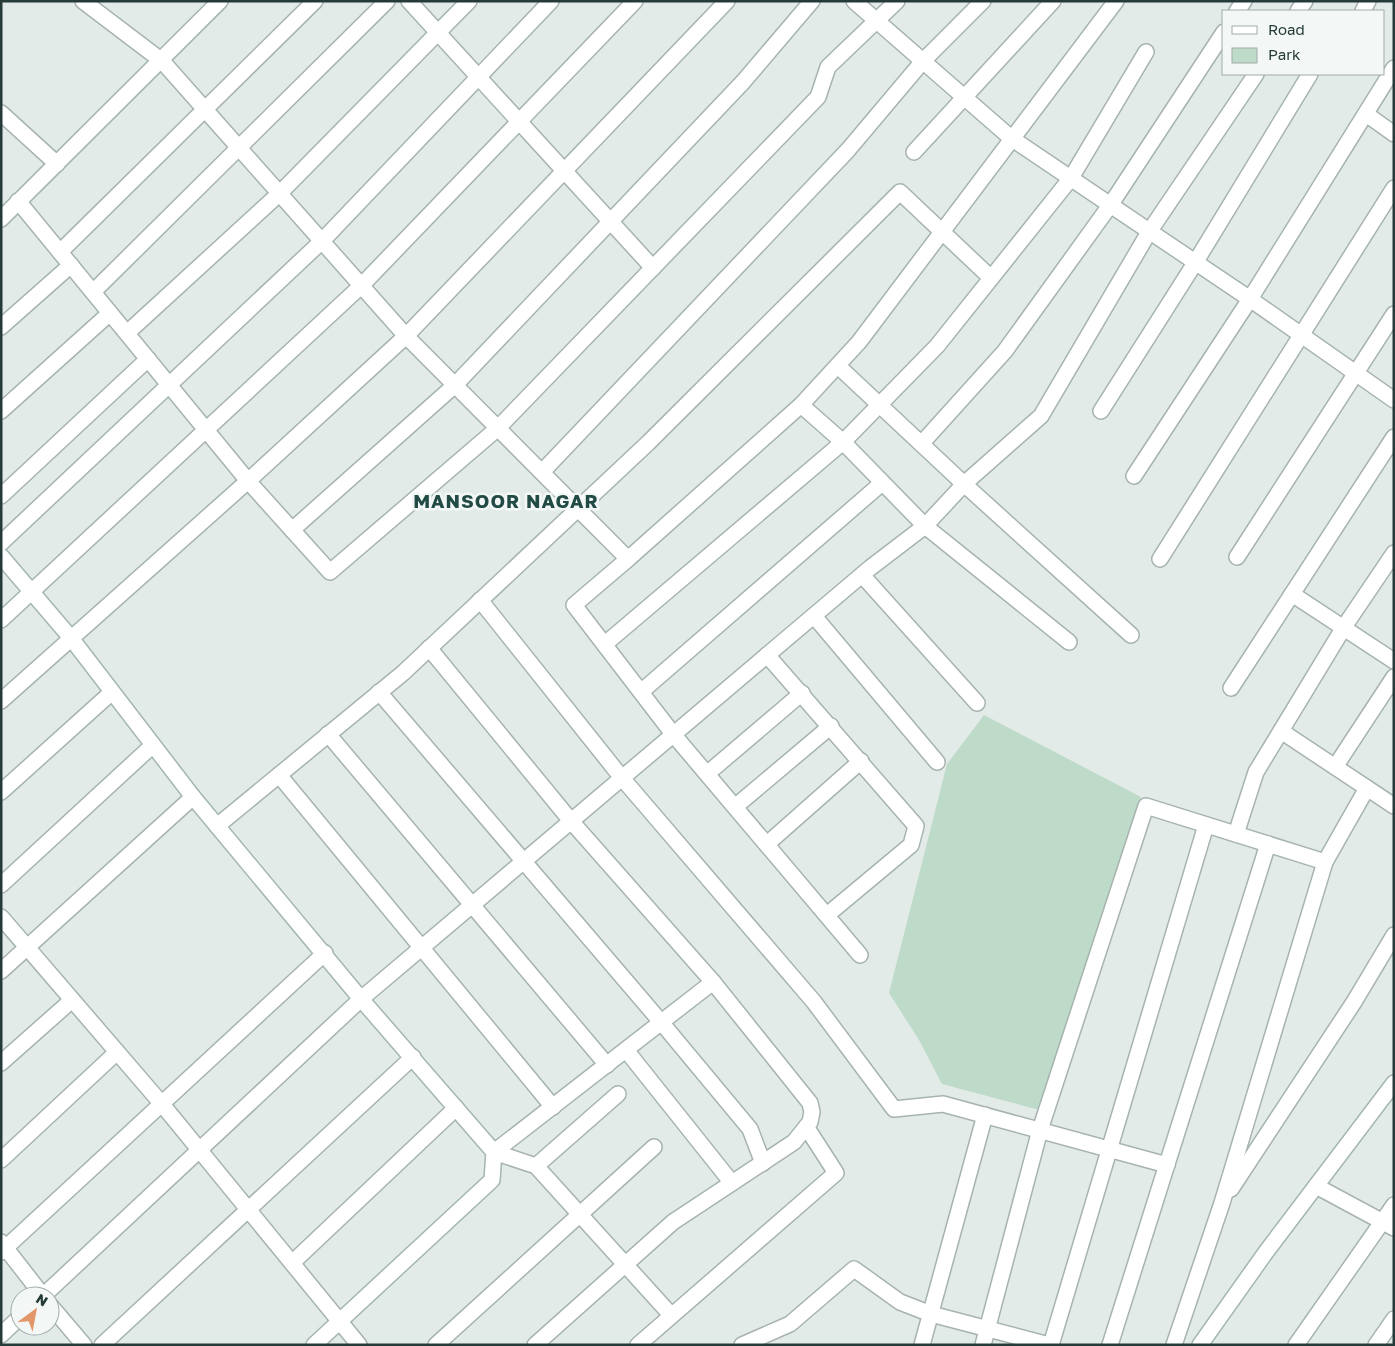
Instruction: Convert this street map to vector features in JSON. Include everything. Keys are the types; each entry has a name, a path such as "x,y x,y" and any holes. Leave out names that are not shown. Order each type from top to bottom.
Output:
{"street":[{"path":"83,1 162,61 406,336 628,559"},
{"path":"220,1 162,61 8,208 60,252 248,481 330,572 498,428 818,98 828,67 897,1"},
{"path":"60,252 206,110 314,1"},
{"path":"93,292 387,1"},
{"path":"409,1 653,268"},
{"path":"127,334 280,193 469,1"},
{"path":"1,543 322,241 551,1"},
{"path":"1,620 362,286 635,1"},
{"path":"1,700 248,481 406,336 727,1"},
{"path":"292,530 455,385 743,82 812,1"},
{"path":"854,1 1011,138 1250,299 1394,400"},
{"path":"542,472 848,150 923,61 983,1"},
{"path":"914,152 1053,1"},
{"path":"860,955 736,806 673,734 642,690 574,605 802,405 838,366 859,342 940,232 1116,1"},
{"path":"922,443 1005,351 1111,204 1222,35"},
{"path":"605,644 843,442 937,346 1071,178 1146,52"},
{"path":"1134,476 1250,299 1394,68"},
{"path":"54,1286 361,999 767,655 925,526 964,484 1041,416 1149,232 1255,75"},
{"path":"1101,411 1195,263 1309,75"},
{"path":"1,113 56,164"},
{"path":"1366,114 1394,134"},
{"path":"1160,559 1394,188"},
{"path":"217,826 430,648 648,444 900,192 940,232 991,278"},
{"path":"1,327 71,265"},
{"path":"1,411 110,312"},
{"path":"1237,556 1357,374 1394,314"},
{"path":"1,496 148,359"},
{"path":"838,366 964,484 1131,635"},
{"path":"802,405 843,442 925,526 1069,642"},
{"path":"1231,688 1394,437"},
{"path":"642,690 882,483"},
{"path":"1236,834 1256,772 1344,627 1394,553"},
{"path":"1,556 72,638 193,798 325,953 361,999 494,1152 536,1166 672,1316"},
{"path":"862,576 977,703"},
{"path":"1292,594 1394,661"},
{"path":"480,600 622,778 814,1002 894,1109 943,1104 1167,1165"},
{"path":"814,616 937,762"},
{"path":"430,648 571,821 713,982 810,1103 812,1112 807,1128 794,1142 673,1222 535,1345"},
{"path":"767,655 831,726 916,826 911,845 827,915"},
{"path":"1335,767 1394,677"},
{"path":"1,792 112,692"},
{"path":"379,692 750,1129 763,1163"},
{"path":"708,773 802,693"},
{"path":"736,806 831,726"},
{"path":"1281,732 1394,806"},
{"path":"328,734 607,1065"},
{"path":"1,884 153,745"},
{"path":"767,844 861,761"},
{"path":"279,775 553,1107"},
{"path":"1174,1345 1222,1203 1325,862 1367,788"},
{"path":"1,971 193,798"},
{"path":"984,1345 1040,1130 1146,806 1325,862"},
{"path":"742,1345 790,1324 854,1269 900,1302 931,1314 1050,1345 1206,825"},
{"path":"1110,1345 1268,844"},
{"path":"1,917 161,1103 359,1345"},
{"path":"1222,1203 1354,1002 1394,935"},
{"path":"35,1286 3,1247 325,953"},
{"path":"314,1345 492,1180 494,1152 713,982"},
{"path":"1,1064 72,1000"},
{"path":"626,1050 732,1183"},
{"path":"1,1160 117,1052"},
{"path":"102,1345 413,1057"},
{"path":"1200,1345 1394,1083"},
{"path":"536,1166 618,1094"},
{"path":"292,1263 456,1108"},
{"path":"922,1345 985,1115"},
{"path":"638,1345 836,1173 807,1128"},
{"path":"436,1345 654,1147"},
{"path":"1316,1186 1388,1225"},
{"path":"1296,1345 1388,1225 1394,1205"},
{"path":"60,1317 84,1345"},
{"path":"1376,1345 1394,1320"}],"green space":[{"path":"984,715 1141,797 1039,1110 942,1084 919,1040 889,993 947,764"}],"district":[{"name":"MANSOOR NAGAR","path":"506,500"}]}
